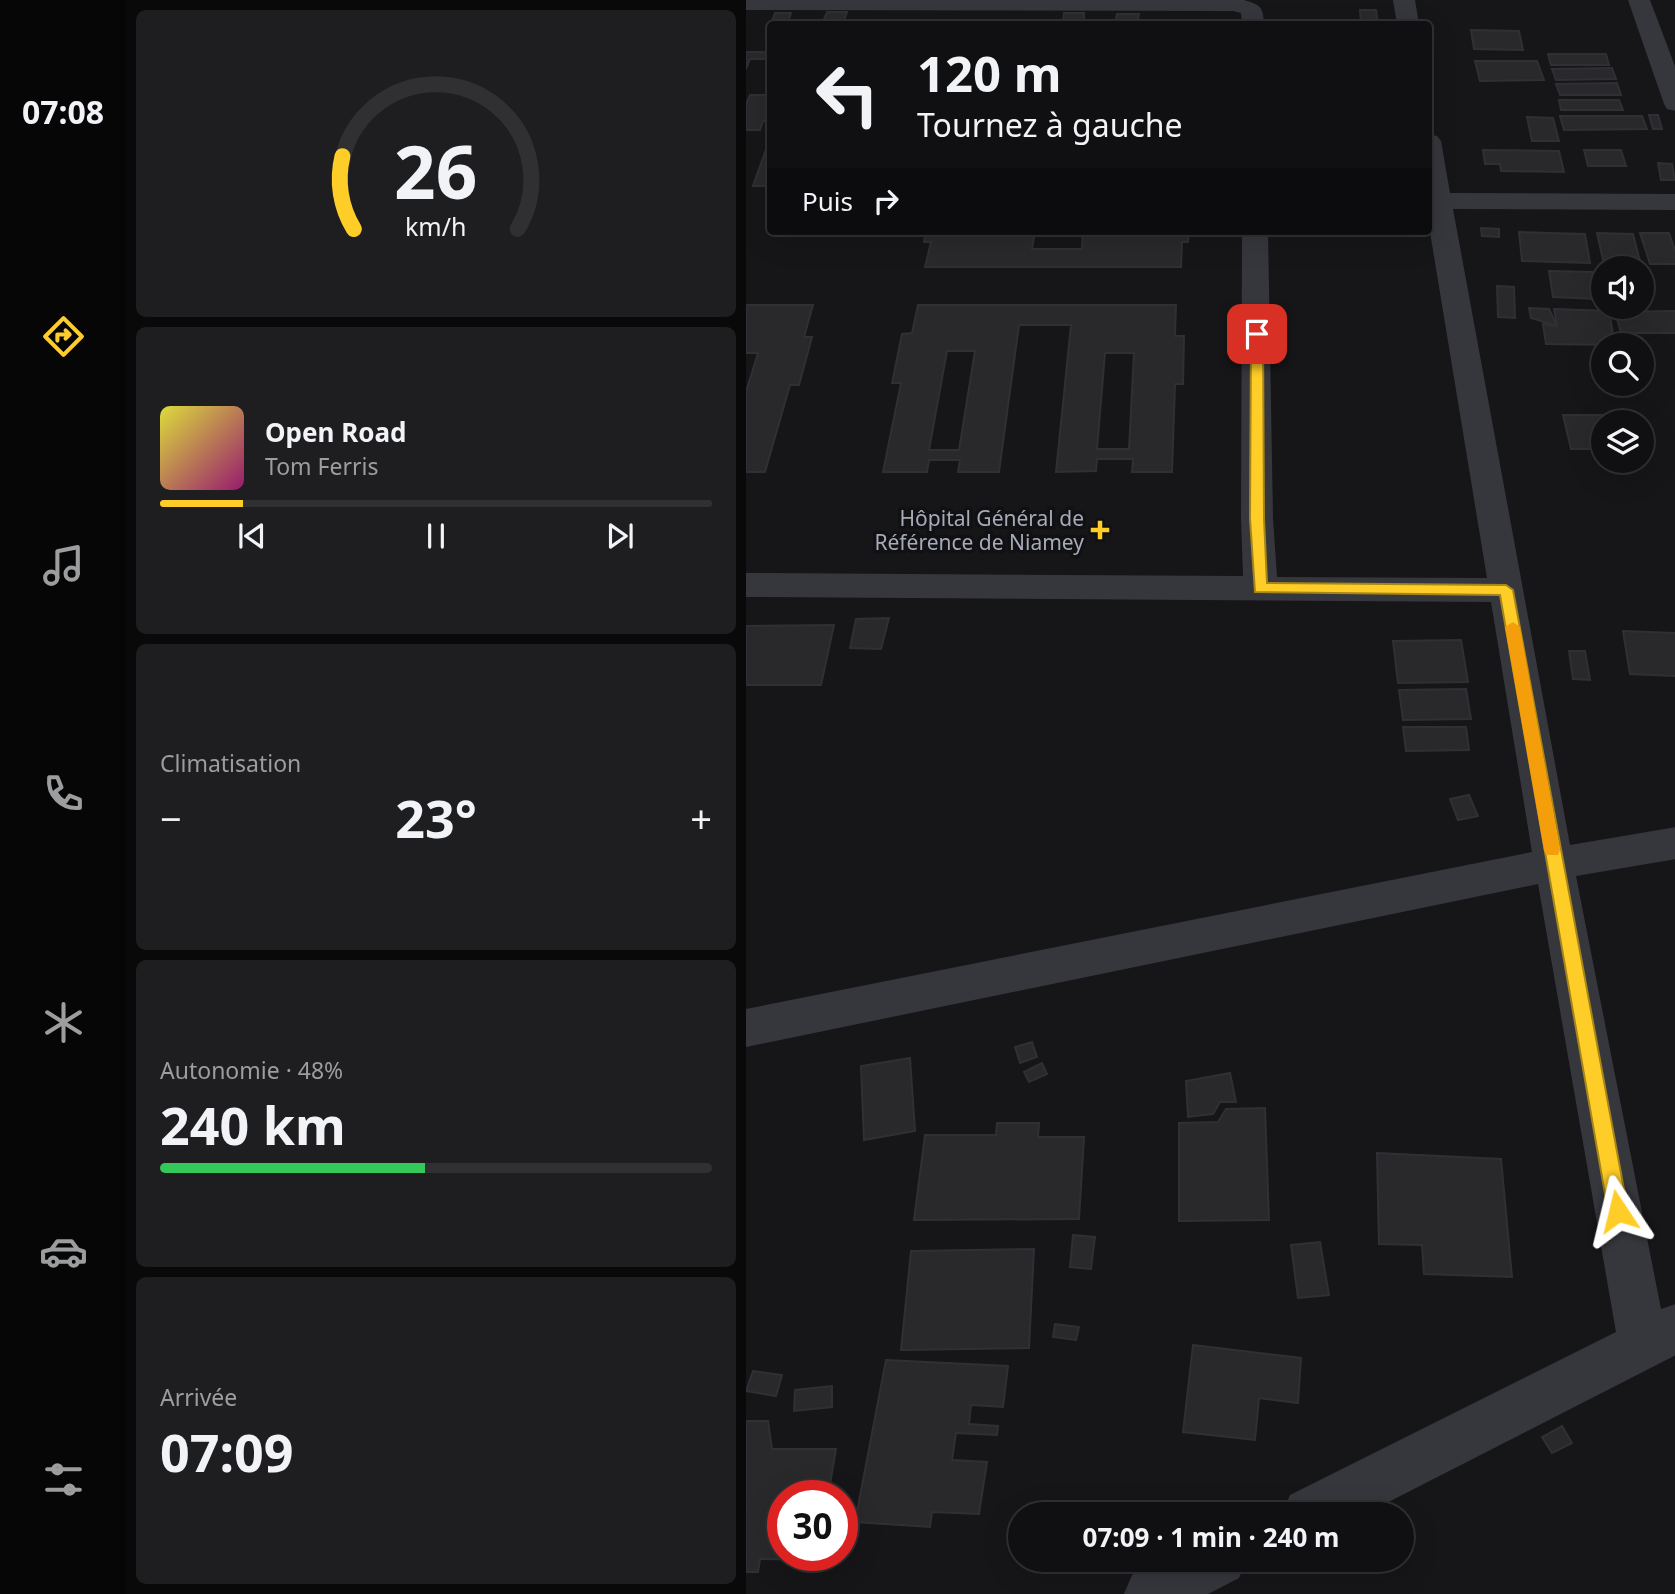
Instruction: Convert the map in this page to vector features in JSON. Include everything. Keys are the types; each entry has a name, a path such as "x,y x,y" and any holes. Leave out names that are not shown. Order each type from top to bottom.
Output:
{"street":[{"path":"1404,0 1408,21"},
{"path":"1638,0 1675,104"},
{"path":"746,3 1234,2 1252,9 1253,21"},
{"path":"1333,1502 1659,1336 1554,864 1432,163"},
{"path":"1439,201 1675,202"},
{"path":"1255,235 1260,588"},
{"path":"746,585 1506,590"},
{"path":"746,1028 1554,864 1675,843"},
{"path":"1151,1594 1194,1572"}],"building":[{"path":"1360,10 1376,10 1378,21 1361,21"},
{"path":"827,12 847,12 844,21 823,21"},
{"path":"775,13 791,13 788,21 772,21"},
{"path":"1064,13 1084,13 1084,21 1063,21"},
{"path":"1117,14 1139,14 1138,21 1116,21"},
{"path":"1471,30 1519,31 1523,50 1474,49"},
{"path":"746,52 767,52 767,59 750,59 746,69"},
{"path":"1548,54 1606,54 1609,65 1551,65"},
{"path":"1475,61 1537,61 1544,80 1480,81"},
{"path":"1612,68 1616,79 1556,80 1552,69"},
{"path":"1617,83 1621,95 1560,95 1556,84"},
{"path":"750,95 767,95 767,121 763,121 760,130 746,130 746,104"},
{"path":"1559,100 1619,100 1623,110 1561,110"},
{"path":"1649,115 1658,115 1662,129 1653,129"},
{"path":"1560,116 1642,116 1647,129 1564,130"},
{"path":"1527,117 1553,118 1559,141 1532,141"},
{"path":"767,146 767,186 753,186"},
{"path":"1483,150 1559,151 1564,172 1501,171 1500,164 1485,164"},
{"path":"1584,150 1621,150 1626,166 1588,166"},
{"path":"1658,163 1672,164 1675,180 1661,180"},
{"path":"1481,228 1499,229 1499,237 1482,236"},
{"path":"1519,232 1585,234 1590,263 1522,261"},
{"path":"1597,233 1633,234 1639,256 1602,256"},
{"path":"1640,233 1669,233 1676,253 1676,264 1654,264 1654,256 1647,256"},
{"path":"925,235 1034,235 1032,249 1082,249 1083,235 1189,235 1188,242 1182,242 1181,267 925,267 931,242 924,242"},
{"path":"1549,271 1591,272 1591,299 1553,297"},
{"path":"1497,286 1514,287 1515,318 1498,317"},
{"path":"746,305 813,305 804,337 812,337 799,385 790,385 765,472 746,472 746,392 758,353 746,353"},
{"path":"918,305 1176,305 1175,336 1184,336 1183,384 1175,384 1172,472 1132,472 1133,459 1097,459 1096,471 1056,472 1071,325 1019,325 999,472 958,472 960,460 929,460 927,472 883,472 901,383 892,383 902,334 912,333","holes":["947,351 975,351 959,450 929,450","1105,353 1134,353 1129,449 1097,449"]},
{"path":"1529,308 1549,309 1557,326 1531,318"},
{"path":"1554,309 1591,310 1591,319 1610,319 1613,333 1591,333 1591,345 1546,344 1543,324 1557,326"},
{"path":"1654,311 1676,311 1676,333 1621,333 1617,319 1654,319"},
{"path":"1563,415 1591,415 1591,449 1571,449"},
{"path":"889,618 881,649 850,648 856,619"},
{"path":"834,625 821,685 746,685 746,626"},
{"path":"1623,631 1676,633 1676,676 1630,674"},
{"path":"1461,640 1468,682 1398,683 1393,641"},
{"path":"1569,651 1585,651 1590,680 1573,679"},
{"path":"1466,689 1471,719 1403,720 1399,690"},
{"path":"1403,727 1466,727 1469,750 1406,751"},
{"path":"1469,795 1478,816 1458,820 1450,799"},
{"path":"1032,1042 1037,1057 1020,1063 1015,1047"},
{"path":"910,1058 915,1131 864,1140 861,1066"},
{"path":"1042,1063 1047,1074 1029,1082 1024,1072"},
{"path":"1230,1073 1236,1102 1220,1102 1213,1114 1188,1117 1186,1081"},
{"path":"1265,1108 1269,1220 1179,1221 1179,1123 1218,1122 1226,1109"},
{"path":"997,1123 1039,1123 1038,1137 1084,1137 1079,1219 914,1220 925,1135 996,1135"},
{"path":"1377,1153 1501,1159 1512,1277 1424,1274 1422,1245 1379,1244"},
{"path":"1073,1235 1095,1237 1091,1269 1070,1267"},
{"path":"1320,1242 1329,1295 1298,1298 1291,1245"},
{"path":"1034,1249 1029,1348 901,1350 911,1251"},
{"path":"1055,1324 1079,1327 1076,1340 1053,1337"},
{"path":"1193,1345 1301,1358 1298,1403 1259,1398 1255,1440 1183,1432"},
{"path":"886,1360 1008,1366 1003,1407 971,1405 969,1424 998,1426 997,1435 956,1433 952,1460 987,1462 979,1514 932,1512 930,1527 858,1522 858,1506"},
{"path":"753,1371 782,1375 776,1396 746,1391"},
{"path":"832,1386 832,1407 794,1411 795,1390"},
{"path":"746,1421 768,1421 772,1449 836,1449 831,1480 767,1480 767,1559 760,1559 758,1572 746,1572"},
{"path":"1562,1426 1572,1443 1552,1453 1542,1437"}],"slow traffic":[{"path":"1513,627 1552,850"}],"place":[{"name":"Hôpital Général de Référence de Niamey","path":"1100,530"}],"route":[{"path":"1257,334 1257,519 1260,588 1506,590 1618,1211"}]}
